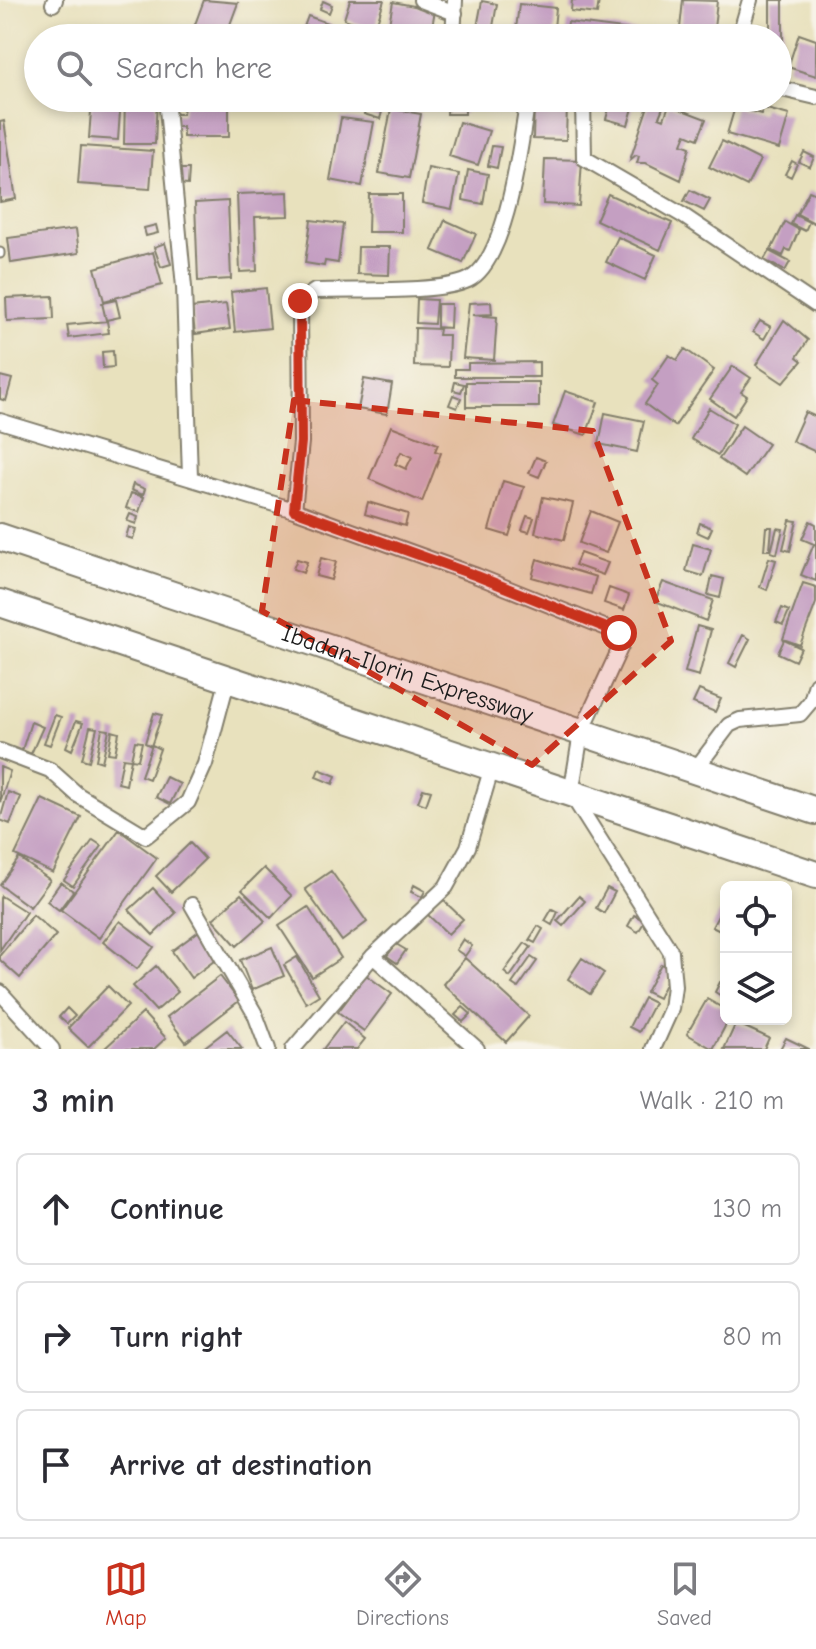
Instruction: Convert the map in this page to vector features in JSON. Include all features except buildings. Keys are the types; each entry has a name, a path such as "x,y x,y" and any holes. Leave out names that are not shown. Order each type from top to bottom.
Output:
{"highway":[{"name":"Ibadan-Ilorin Expressway","path":"0,537 816,811"},
{"path":"0,603 816,875"}],"street":[{"path":"421,0 455,6"},
{"path":"743,24 750,0"},
{"path":"792,91 816,97"},
{"path":"167,112 184,287 190,477"},
{"path":"294,510 301,442 300,301 315,291 439,285 473,277 487,261 507,216 526,112"},
{"path":"583,112 584,158 682,215 816,305"},
{"path":"0,421 294,510 477,576 619,633 621,646 581,733 571,794 671,952 674,986 671,1009 653,1049"},
{"path":"0,751 50,770 78,795 146,836 188,802 205,764 228,678"},
{"path":"695,770 729,725 740,720 800,714 811,701 816,684"},
{"path":"293,1049 373,956 436,898 457,871 468,847 492,767"},
{"path":"192,905 255,1014 268,1049"},
{"path":"373,956 477,1049"},
{"path":"0,992 52,1049"}],"highlighted area":[{"path":"294,400 593,431 671,641 532,765 262,611"}],"route":[{"path":"300,301 297,307 301,442 294,510 477,576 619,633"}]}
